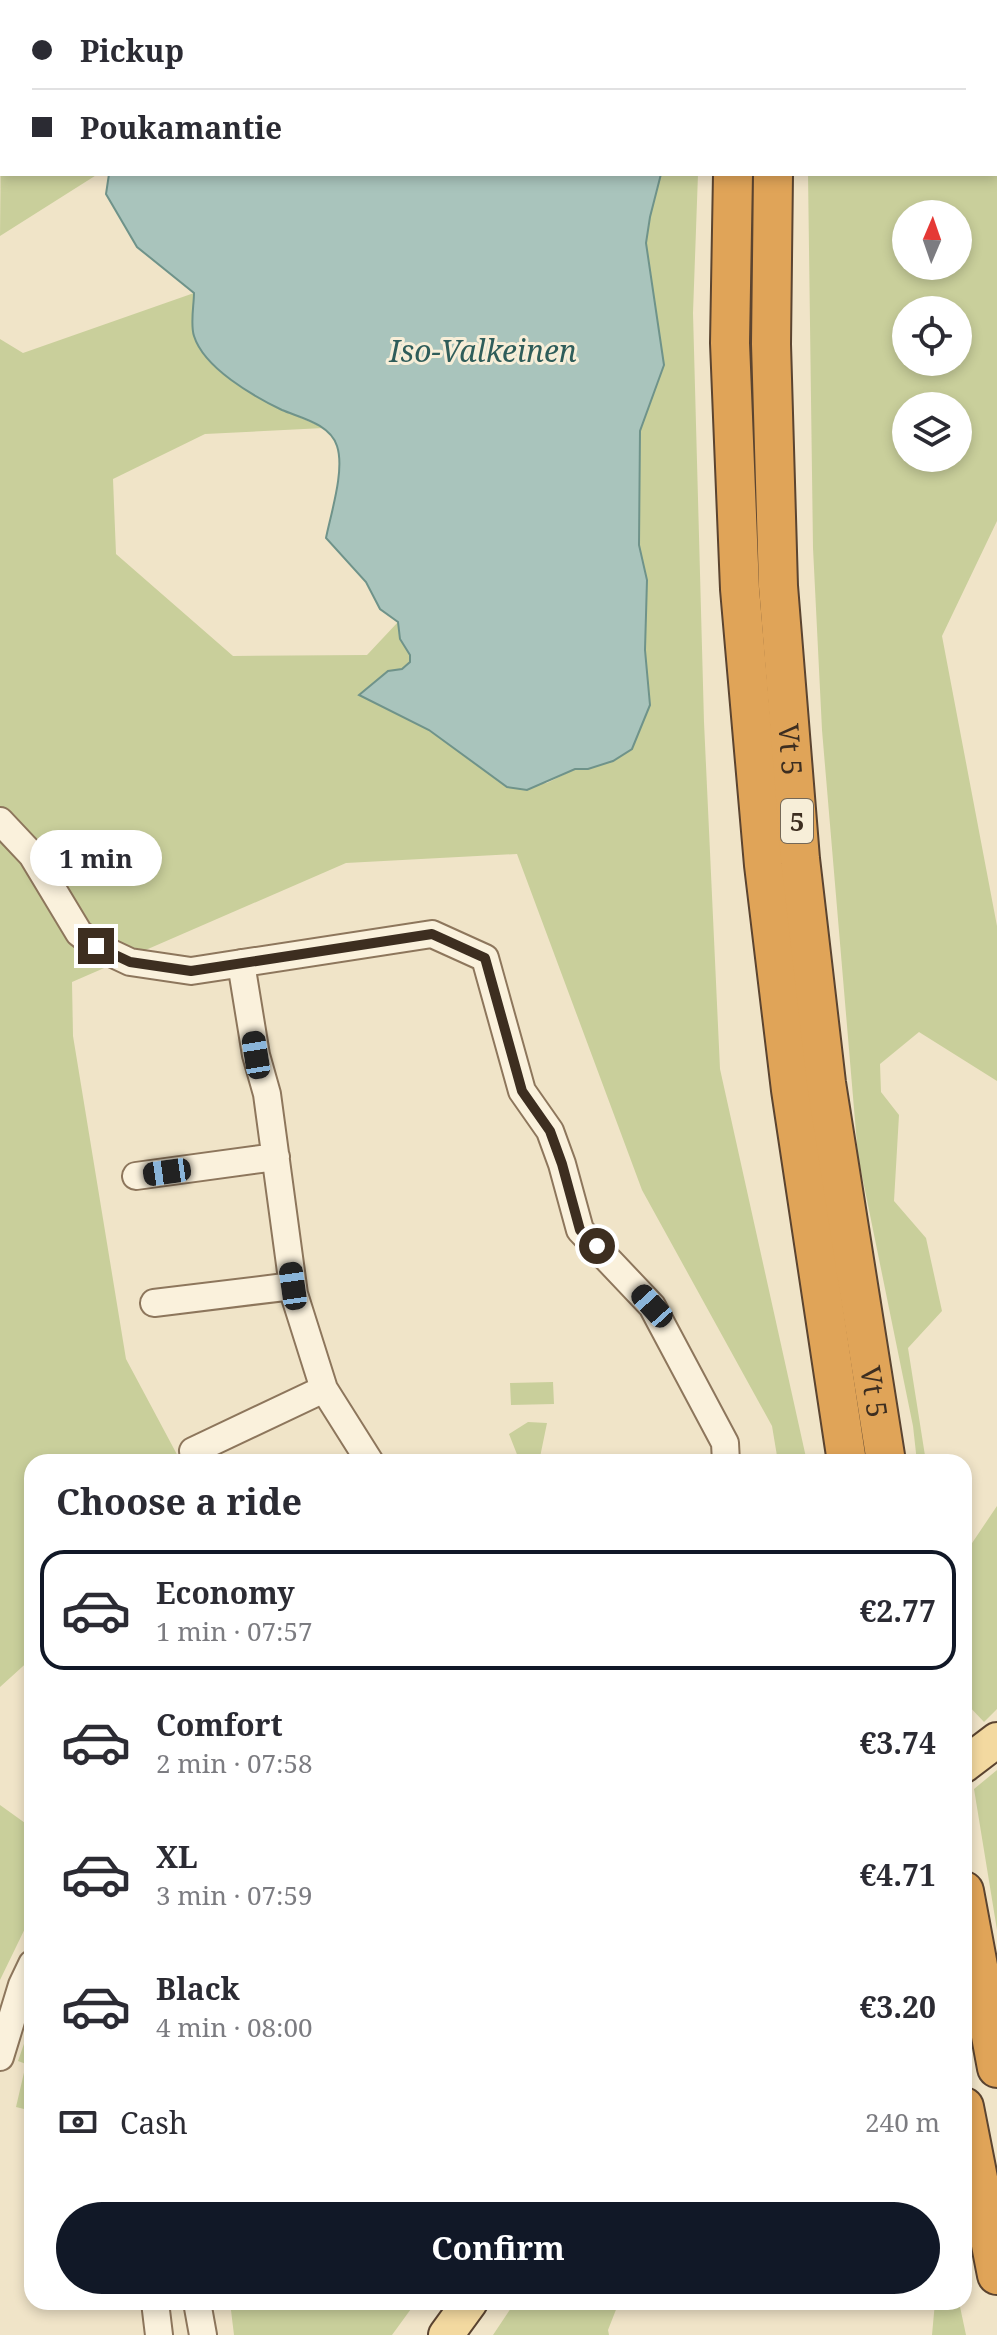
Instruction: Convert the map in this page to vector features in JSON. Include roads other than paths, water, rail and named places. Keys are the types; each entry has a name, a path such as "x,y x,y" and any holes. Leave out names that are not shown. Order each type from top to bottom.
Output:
{"highway":[{"name":"Vt 5","path":"733,176 730,343 740,574 764,865 791,1090 846,1454"},
{"name":"Vt 5","path":"773,176 771,344 778,571 800,859 826,1083 885,1454"},
{"path":"972,1934 997,2068"},
{"path":"972,2148 997,2275"}],"main road":[{"path":"972,1759 997,1740"},
{"path":"446,2335 464,2310"}],"street":[{"path":"0,821 32,855 79,933 96,946 130,962 191,971 432,934 485,958 522,1091 550,1131 580,1230 652,1306 725,1443 726,1454"},
{"path":"241,963 256,1055 267,1094 293,1286 324,1389 365,1454"},
{"path":"136,1176 276,1157"},
{"path":"154,1303 293,1286"},
{"path":"193,1451 324,1389"},
{"path":"0,2056 24,1981"},
{"path":"156,2310 159,2335"},
{"path":"198,2310 203,2335"}],"water":[{"name":"Iso-Valkeinen","path":"109,176 660,176 646,243 664,365 640,431 639,545 647,580 645,650 650,705 632,749 613,761 588,769 575,769 527,790 507,787 429,730 359,695 388,671 402,669 410,662 410,655 400,639 398,622 380,609 366,582 326,538 339,467 333,438 322,427 244,389 208,359 194,336 194,293 137,247 106,194"}]}
